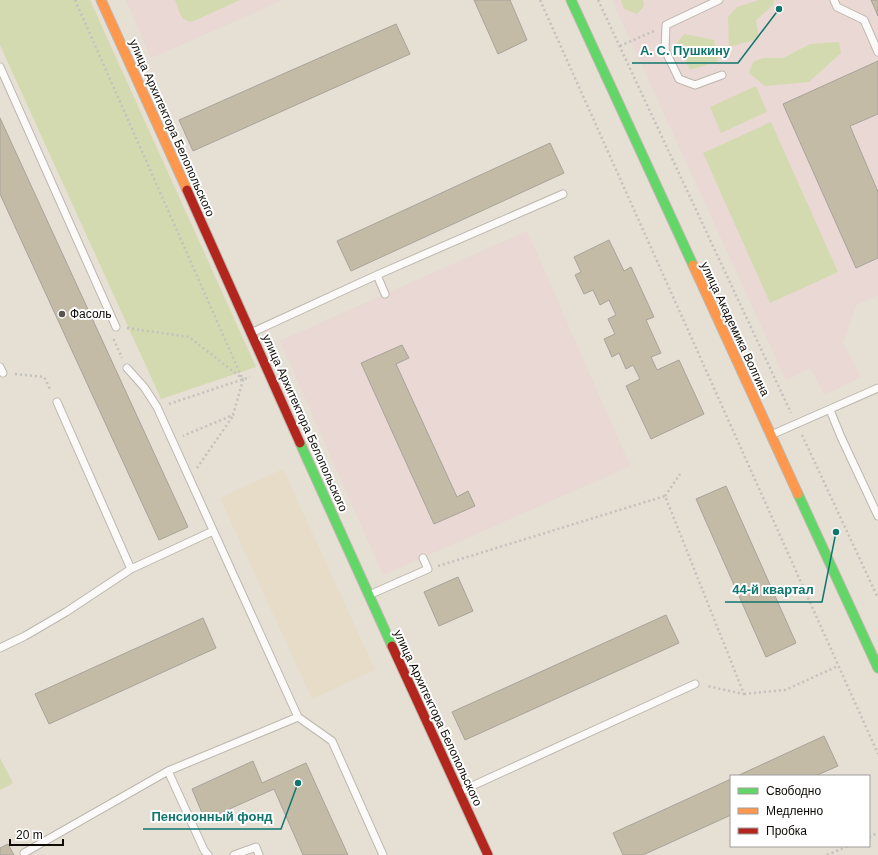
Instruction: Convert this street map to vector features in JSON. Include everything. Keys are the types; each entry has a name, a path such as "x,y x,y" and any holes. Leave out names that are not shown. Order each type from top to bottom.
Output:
{"street":[{"name":"улица Архитектора Белопольского","path":"101,0 369,596 488,855"},
{"name":"улица Академика Волгина","path":"571,0 878,668"}],"lane":[{"path":"719,0 666,25 665,50 679,79 695,85 722,75"},
{"path":"834,0 837,7 864,20 878,52"},
{"path":"0,67 116,327"},
{"path":"251,333 376,275 563,194"},
{"path":"376,275 385,294"},
{"path":"126,368 144,387 157,408 298,717 332,741 383,855"},
{"path":"771,435 797,425 878,388"},
{"path":"57,402 131,569"},
{"path":"830,410 878,516"},
{"path":"0,648 25,636 66,612 131,569 213,531"},
{"path":"369,596 428,569 423,558"},
{"path":"459,792 695,684"},
{"path":"24,853 168,771 298,717"},
{"path":"168,771 204,850 208,855"},
{"path":"234,855 256,847 259,855"}],"path":[{"path":"75,0 243,380 233,416 190,480"},
{"path":"540,0 878,754"},
{"path":"598,0 878,598"},
{"path":"620,46 666,25"},
{"path":"116,327 190,337 243,380"},
{"path":"114,340 126,368"},
{"path":"1,370 44,377 57,402"},
{"path":"157,408 243,380"},
{"path":"172,441 233,416"},
{"path":"428,569 665,496 680,474"},
{"path":"665,496 744,694"},
{"path":"695,684 744,694 785,690 838,666"},
{"path":"827,855 846,847"}],"shaded area":[{"path":"126,0 283,0 151,58"},
{"path":"612,0 878,0 878,295 856,305 843,343 861,377 825,395 810,368 786,380"},
{"path":"527,231 630,466 383,575 280,341"},
{"path":"283,469 375,670 312,699 220,498"}],"green space":[{"path":"0,0 90,0 256,367 161,399 0,45"},
{"path":"175,0 240,0 194,21 190,21 183,18 179,12"},
{"path":"621,0 643,0 644,6 637,14 624,9"},
{"path":"759,0 774,0 773,5 756,20 759,39 729,47 728,17 737,7"},
{"path":"684,34 714,40 718,61 690,70 677,43"},
{"path":"839,42 841,53 809,82 765,86 749,73 753,62 763,58 783,58 810,44"},
{"path":"756,86 767,112 721,133 710,107"},
{"path":"771,122 838,272 770,303 703,153"},
{"path":"0,758 13,783 0,790"}],"building":[{"path":"474,0 510,0 527,40 498,54"},
{"path":"871,0 878,0 878,16"},
{"path":"396,24 410,54 193,151 179,120"},
{"path":"878,61 878,114 850,126 878,192 878,258 856,268 783,104"},
{"path":"0,118 188,527 159,540 0,194"},
{"path":"550,143 564,173 351,271 337,241"},
{"path":"609,240 624,271 631,267 654,317 646,320 661,353 651,357 657,370 679,360 704,414 651,439 626,386 640,379 633,365 626,369 619,353 612,357 604,339 615,334 608,319 616,315 609,300 600,305 593,290 584,294 575,275 581,272 574,257"},
{"path":"402,345 409,358 396,364 457,497 468,491 475,506 434,524 361,363"},
{"path":"726,486 796,643 766,657 696,499"},
{"path":"458,577 473,611 439,626 424,592"},
{"path":"666,615 679,643 465,740 452,712"},
{"path":"203,618 216,648 49,724 35,694"},
{"path":"824,736 838,766 817,775 739,775"},
{"path":"253,761 262,783 306,763 348,855 303,855 274,789 205,820 192,789"},
{"path":"730,779 730,815 643,855 623,855 613,833"},
{"path":"8,844 14,855 0,855 0,848"}],"traffic: fast":[{"path":"571,0 693,265"},
{"path":"300,443 392,646"},
{"path":"798,494 878,668"}],"traffic: slow":[{"path":"101,0 187,190"},
{"path":"693,265 798,494"}],"traffic: jam":[{"path":"187,190 300,443"},
{"path":"392,646 488,855"}],"place":[{"name":"А. С. Пушкину","path":"779,9"},
{"name":"Фасоль","path":"62,314"},
{"name":"44-й квартал","path":"836,532"},
{"name":"Пенсионный фонд","path":"298,783"}]}
